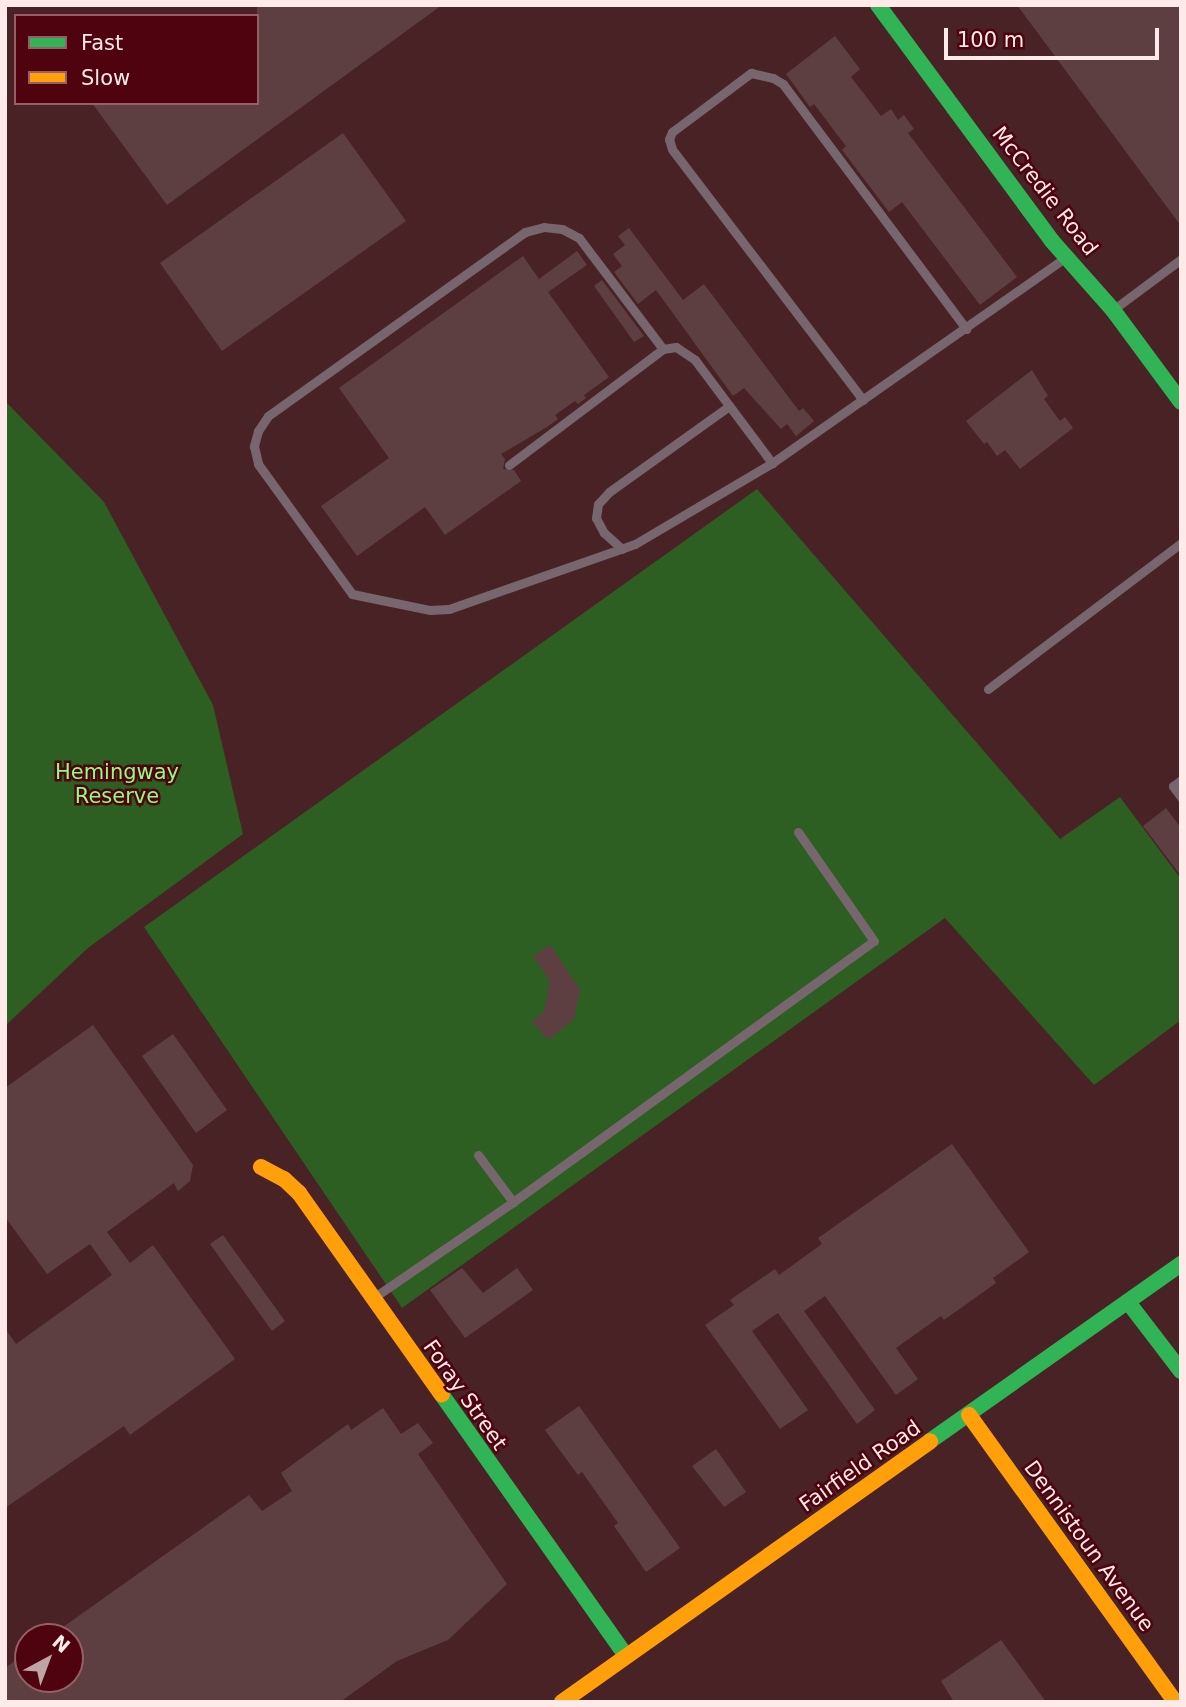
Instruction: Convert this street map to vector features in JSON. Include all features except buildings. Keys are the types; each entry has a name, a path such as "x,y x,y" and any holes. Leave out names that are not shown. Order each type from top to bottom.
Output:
{"street":[{"name":"McCredie Road","path":"878,5 1067,257 1112,310 1181,402"},
{"name":"Foray Street","path":"261,1167 284,1179 299,1192 626,1656"},
{"name":"Fairfield Road","path":"562,1702 1181,1264"},
{"path":"1128,1302 1181,1371"},
{"name":"Dennistoun Avenue","path":"969,1415 1175,1702"}],"lane":[{"path":"863,400 672,149 669,139 672,132 751,73 774,78 783,84 966,329"},
{"path":"663,349 579,238 562,229 544,227 525,232 268,416 258,431 254,446 258,464 352,594 430,610 449,609 622,549 772,463 1067,257"},
{"path":"1112,310 1181,259"},
{"path":"509,465 663,349 676,347 695,360 772,463"},
{"path":"622,549 604,533 596,518 598,504 609,492 729,406"},
{"path":"988,689 1181,542"},
{"path":"1181,780 1173,786 1181,797"},
{"path":"372,1299 513,1202 874,941 798,832"},
{"path":"478,1155 513,1202"}],"green space":[{"name":"Hemingway Reserve","path":"5,401 104,502 213,705 243,834 88,948 5,1026"},
{"path":"757,489 1060,839 1120,797 1181,879 1181,1020 1094,1085 945,918 402,1308 144,927"}],"traffic: fast":[{"path":"878,5 1052,241 1113,310 1181,402"},
{"path":"930,1441 1181,1264"},
{"path":"1128,1302 1181,1371"},
{"path":"442,1395 626,1656"}],"traffic: slow":[{"path":"261,1167 284,1179 299,1193 442,1395"},
{"path":"969,1415 1175,1702"},
{"path":"562,1702 930,1441"}]}
